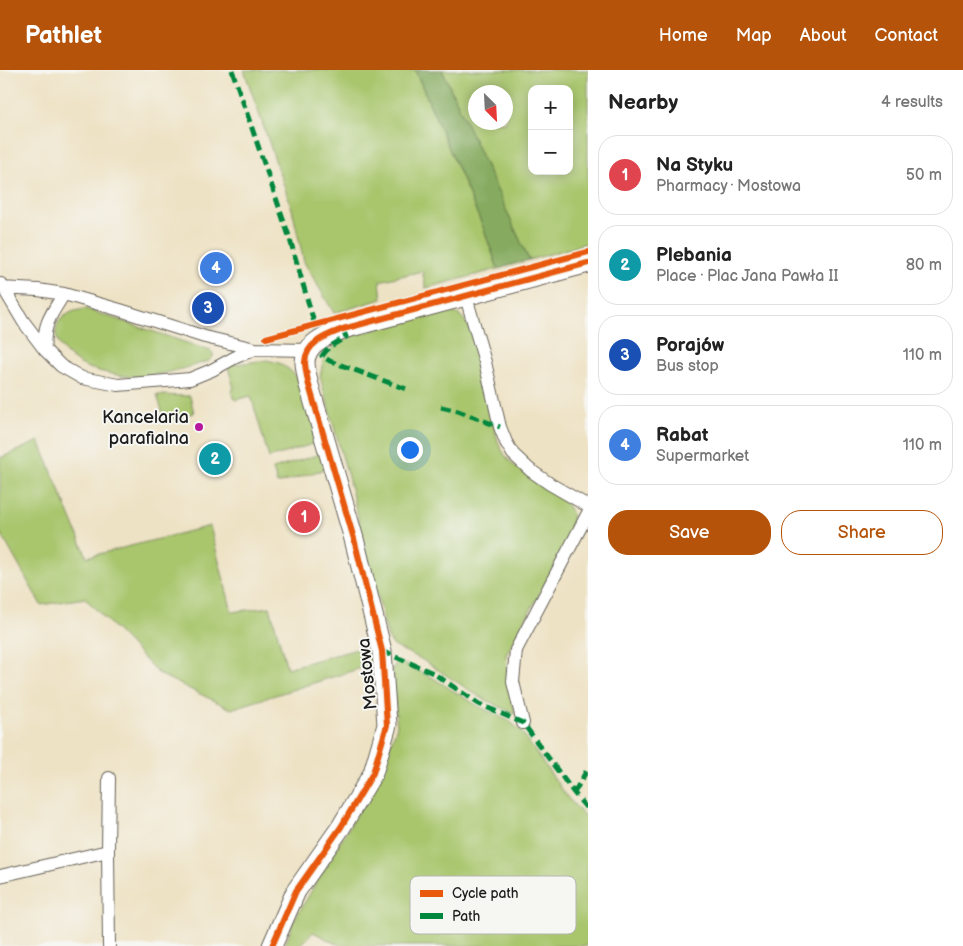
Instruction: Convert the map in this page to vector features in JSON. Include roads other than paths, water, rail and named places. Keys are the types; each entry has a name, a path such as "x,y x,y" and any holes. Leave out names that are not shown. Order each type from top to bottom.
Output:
{"street":[{"path":"1,286 64,294 205,337 255,349 309,350 315,342 343,329 588,263"},
{"path":"1,286 23,321 45,350 61,366 82,378 118,385 190,379 255,349"},
{"path":"45,350 46,326 64,294"},
{"path":"466,296 485,362 500,427 506,442 513,454 530,470 588,506"},
{"name":"Mostowa","path":"272,946 296,891 341,827 373,773 387,725 382,651 354,538 308,382 305,359 309,350"},
{"path":"523,723 514,682 516,650 588,513"},
{"path":"110,778 108,851 110,946"},
{"path":"0,876 108,851"}],"place":[{"name":"Rabat","path":"216,268"},
{"name":"Porajów","path":"208,308"},
{"name":"Kancelaria parafialna","path":"199,427"},
{"name":"Plebania","path":"215,459"},
{"name":"Na Styku","path":"304,517"}]}
